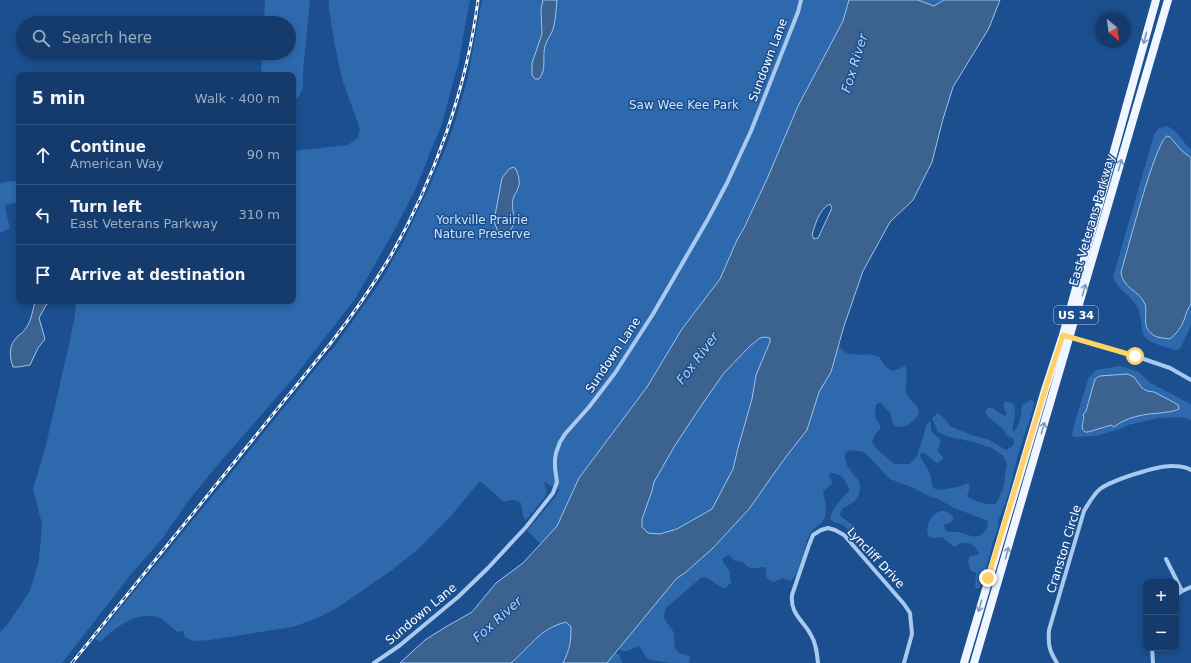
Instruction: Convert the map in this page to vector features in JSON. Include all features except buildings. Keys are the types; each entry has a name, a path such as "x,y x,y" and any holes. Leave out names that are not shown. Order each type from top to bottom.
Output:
{"main road":[{"name":"East Veterans Parkway","path":"974,663 1066,336 1156,0"},
{"name":"East Veterans Parkway","path":"964,663 1042,397 1066,336 1168,0"}],"street":[{"name":"Sundown Lane","path":"374,663 399,646 483,573 526,527 553,493 557,482 555,459 560,442 565,434 600,394 618,368 653,314 708,219 727,183 751,131 798,12 801,0"},
{"path":"1066,336 1170,368 1191,380"},
{"name":"Cranston Circle","path":"1057,663 1051,653 1049,645 1049,630 1084,511 1090,500 1101,488 1112,482 1149,470 1174,466 1191,470"},
{"name":"Lyncliff Drive","path":"818,663 817,648 812,635 794,611 791,603 792,595 813,535 828,528 844,535 904,604 910,613 912,634 904,663"},
{"path":"1166,559 1182,591"},
{"path":"1179,593 1191,587"},
{"path":"1152,651 1153,663"}],"green space":[{"path":"265,0 310,0 303,72 303,87 298,98 296,98 296,72 261,72 262,60 296,60 296,16 264,16"},
{"path":"329,0 470,0 459,61 441,127 417,186 394,231 355,299 296,375 189,500 162,539 132,573 62,663 0,663 0,632 7,625 30,591 39,560 42,524 33,489 45,449 68,349 76,304 296,304 296,151 348,145 358,138 360,129 342,79 329,9"},
{"path":"482,0 543,0 541,9 542,34 535,53 544,56 545,44 554,26 557,0 849,0 843,21 798,106 767,179 737,240 720,279 682,329 647,387 579,478 557,526 541,544 527,531 559,490 544,482 547,491 545,497 525,520 521,503 513,500 504,502 480,481 451,516 417,550 392,570 337,608 315,619 293,627 210,640 193,641 185,637 184,631 177,632 165,621 159,618 141,616 119,626 100,642 95,639 337,343 379,284 401,246 426,194 453,128 467,81"},
{"path":"918,0 944,0 934,6"},
{"path":"1166,126 1173,130 1191,149 1191,158 1181,150 1170,137 1164,138 1145,187 1121,272 1124,282 1143,300 1146,308 1147,327 1155,336 1164,337 1176,334 1184,321 1191,304 1191,325 1181,347 1178,350 1154,343 1144,336 1137,306 1115,282 1113,277 1154,135 1158,129"},
{"path":"16,180 16,203 5,205 10,228 0,233 0,183"},
{"path":"760,338 770,338 770,342 756,375 752,399 733,469 712,509 677,529 660,534 648,533 642,527 642,519 654,482 674,447 724,373 750,346"},
{"path":"838,347 852,354 870,354 877,356 885,366 893,371 905,366 907,375 906,391 909,398 918,408 918,414 912,422 902,427 897,427 893,424 889,412 881,403 876,405 875,417 880,425 880,429 872,442 875,447 894,464 910,464 917,456 927,424 931,421 931,431 940,439 940,445 937,450 943,457 942,460 937,463 924,453 921,453 920,456 930,473 933,488 938,490 958,487 968,483 970,487 967,496 982,503 996,504 1003,489 1007,464 1003,456 992,448 974,442 949,437 938,432 932,418 938,413 950,426 971,435 987,439 1006,450 1013,446 1013,438 1007,436 1003,429 988,417 985,412 990,407 1005,416 1007,414 1003,405 1005,402 1014,404 1015,413 1013,432 1019,423 1022,405 1031,400 1034,402 1018,455 1008,496 998,522 998,528 980,587 976,589 976,573 970,570 968,560 970,556 978,555 979,553 977,549 968,543 961,543 954,547 942,537 933,538 928,536 927,530 928,524 934,515 943,511 953,517 951,522 944,525 945,530 949,531 976,536 984,532 988,521 952,507 938,499 890,479 864,452 849,450 845,454 846,463 860,483 860,489 856,500 842,509 840,515 855,527 857,535 855,536 843,525 830,519 835,507 850,490 845,480 837,474 830,473 829,476 832,483 823,492 826,509 824,519 808,537 798,571 791,581 783,578 774,582 769,580 766,576 765,567 749,567 739,561 735,561 729,555 723,558 723,562 730,572 730,579 732,582 725,588 705,577 702,577 666,608 664,618 673,631 676,650 684,655 690,656 689,663 651,660 646,657 638,646 627,651 619,649 676,579 713,548 749,509 807,430 819,392 831,372"},
{"path":"1120,366 1139,372 1150,383 1191,404 1191,420 1181,417 1158,418 1128,425 1123,428 1096,436 1074,437 1072,435 1075,421 1089,377 1096,370","holes":["1134,377 1142,388 1147,391 1154,392 1175,403 1177,410 1144,415 1128,419 1114,427 1111,425 1088,432 1082,423 1095,379"]},
{"path":"566,622 571,627 571,637 569,649 563,663 511,663 542,633"},
{"path":"616,653 620,655 622,663 607,663"}],"water":[{"path":"543,0 557,0 556,16 552,31 544,50 543,72 539,79 535,79 532,75 532,63 542,34 541,9"},
{"name":"Fox River","path":"849,0 918,0 934,6 944,0 1000,0 989,28 953,87 932,162 913,200 890,222 863,271 844,326 831,372 819,392 807,430 749,509 713,548 676,579 607,663 563,663 569,649 571,637 571,627 566,622 542,633 511,663 400,663 425,640 472,612 496,583 523,563 557,526 579,478 647,387 682,329 720,279 737,240 767,179 798,106 843,21","holes":["830,204 832,208 818,238 814,239 812,235 820,213","760,338 770,338 770,342 756,375 752,399 733,469 712,509 677,529 660,534 648,533 642,527 642,519 654,482 674,447 724,373 750,346"]},
{"path":"1167,136 1170,137 1181,150 1191,158 1191,304 1181,326 1170,339 1160,338 1149,331 1146,324 1145,304 1143,300 1124,282 1121,272 1149,177 1162,143"},
{"path":"513,167 516,169 519,178 518,189 512,204 514,219 512,228 502,235 498,232 494,221 502,178 509,169"},
{"path":"34,304 47,304 39,318 45,339 38,348 30,365 13,367 10,355 12,344 14,340 24,331 32,315"},
{"path":"1127,374 1134,377 1142,388 1147,391 1154,392 1175,403 1178,405 1179,409 1170,412 1148,414 1124,421 1114,427 1111,425 1085,432 1082,427 1084,418 1083,415 1086,411 1095,379 1100,376"}],"railway":[{"path":"72,663 330,344 354,312 390,257 421,197 446,133 466,66 478,0"}],"route":[{"path":"988,578 1063,335 1135,356"}],"park label":[{"name":"Saw Wee Kee Park","path":"684,105"},
{"name":"Yorkville Prairie Nature Preserve","path":"482,227"}]}
